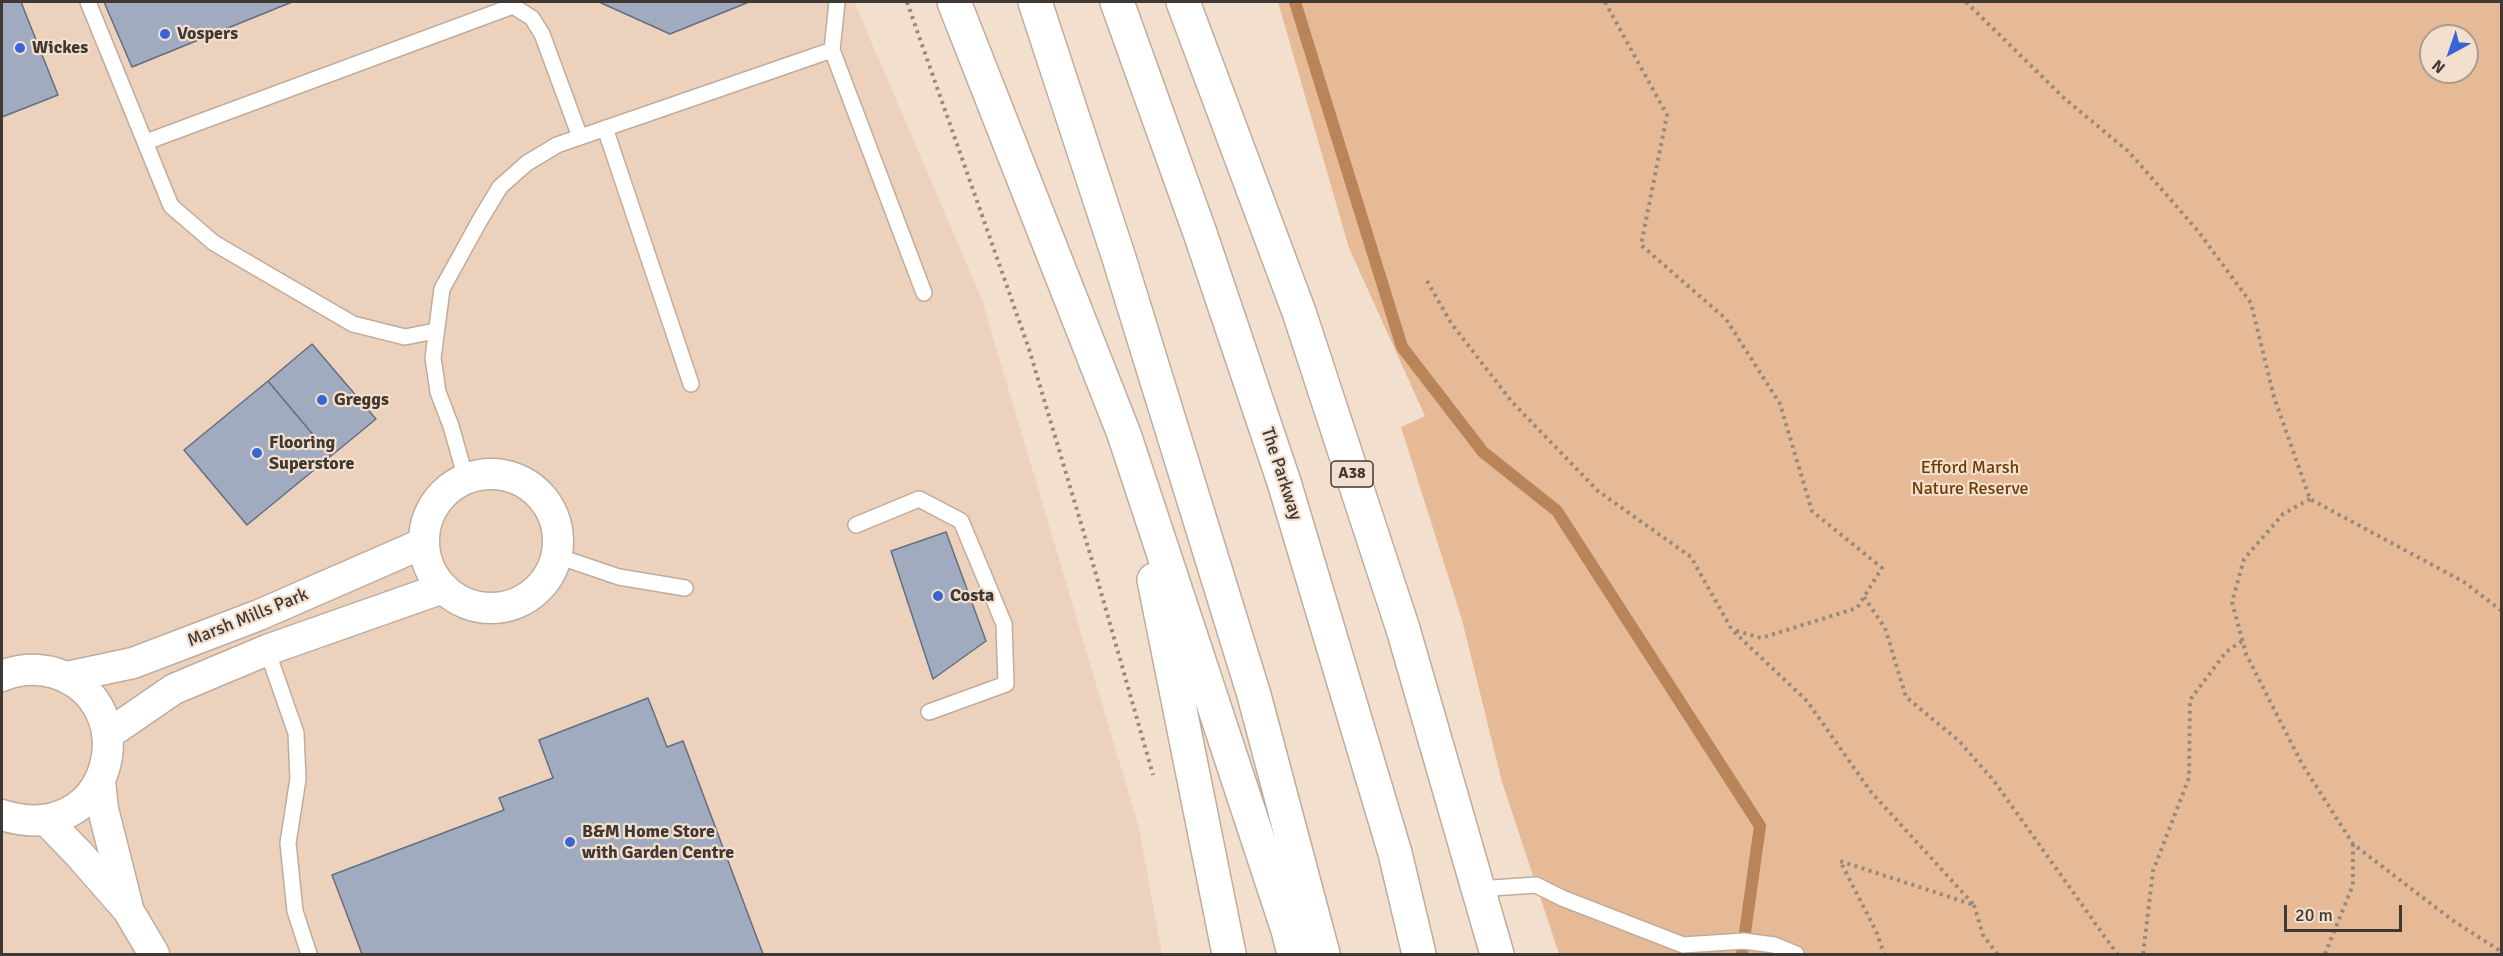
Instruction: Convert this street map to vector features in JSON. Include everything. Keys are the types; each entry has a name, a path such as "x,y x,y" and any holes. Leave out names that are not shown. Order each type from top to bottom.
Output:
{"highway":[{"path":"954,2 1124,434 1294,954"},
{"path":"1035,2 1119,258 1254,695 1323,954"},
{"name":"The Parkway","path":"1118,2 1200,233 1284,482 1395,853 1419,954"},
{"name":"A38","path":"1183,2 1299,312 1403,629 1497,954"},
{"path":"1124,434 1229,954"}],"street":[{"path":"486,475 507,476 526,484 542,498 553,515 558,536 557,556 549,575 536,591 519,602 499,608 479,607 459,600 443,588 426,559 424,543 426,523 435,505 448,490 466,479 486,475"},
{"name":"Marsh Mills Park","path":"66,677 133,663 259,615 424,543"},
{"name":"Marsh Mills Park","path":"107,735 174,689 267,650 443,588"},
{"path":"2,676 29,669 48,671 66,677 86,692 100,711 107,735 108,759 100,781 87,800 68,814 47,821 22,822 2,815"},
{"path":"100,781 103,808 128,910 144,950"},
{"path":"47,821 80,854 128,910"}],"lane":[{"path":"88,2 171,206 214,243 353,324 405,338 435,331"},
{"path":"837,2 831,50 897,216 924,293"},
{"path":"146,142 513,6 532,18 543,34 580,137"},
{"path":"466,479 438,392 433,358 435,331 442,289 500,187 527,163 558,145 831,50"},
{"path":"604,128 691,384"},
{"path":"856,525 919,499 961,521 1004,624 1006,684 929,712"},
{"path":"557,556 619,577 685,588"},
{"path":"267,650 296,732 297,778 288,843 295,911 309,954"},
{"path":"1478,889 1536,885 1562,898 1683,945 1744,941 1774,945 1796,954"}],"path":[{"path":"907,2 1029,349 1154,779"},
{"path":"1605,2 1667,115 1641,245 1726,319 1780,404 1812,511 1882,568 1857,609 1761,638 1732,630"},
{"path":"1966,2 2065,99 2129,152 2198,231 2251,303 2274,397 2310,499 2464,582 2502,612"},
{"path":"1427,281 1451,322 1519,409 1598,491 1691,557 1732,630 1807,701 1871,792 1974,905 1983,935 1997,954"},
{"path":"2310,499 2283,514 2244,559 2232,602 2246,654 2302,764 2353,844 2452,920 2502,952"},
{"path":"1864,597 1885,628 1906,697 1959,741 1994,781 2117,954"},
{"path":"2144,954 2153,871 2189,778 2190,700 2226,652 2242,641"},
{"path":"2325,954 2353,885 2353,844"},
{"path":"1884,954 1876,932 1840,861 1974,905"}],"shaded area":[{"path":"2,2 854,2 982,300 1139,828 1162,954 2,954"}],"green space":[{"name":"Efford Marsh Nature Reserve","path":"1278,2 2501,2 2501,954 1559,954 1502,782 1462,620 1401,427 1425,416 1349,248"}],"building":[{"name":"Wickes","path":"2,2 21,2 58,95 2,117"},
{"name":"Vospers","path":"104,2 292,2 132,67"},
{"path":"599,2 749,2 670,34"},
{"name":"Greggs","path":"312,344 376,419 331,456 268,381"},
{"name":"Flooring Superstore","path":"268,381 331,456 247,525 184,450"},
{"name":"Costa","path":"946,532 986,641 933,679 891,551"},
{"name":"B&M Home Store with Garden Centre","path":"648,698 667,747 683,741 763,954 362,954 332,875 504,810 499,798 553,778 539,740"}],"waterway":[{"path":"1295,2 1402,347 1483,452 1557,511 1760,826 1742,954"}],"place":[{"name":"Vospers","path":"165,34"},
{"name":"Wickes","path":"20,48"},
{"name":"Greggs","path":"322,400"},
{"name":"Flooring Superstore","path":"257,453"},
{"name":"Costa","path":"938,596"},
{"name":"B&M Home Store with Garden Centre","path":"570,842"}]}
